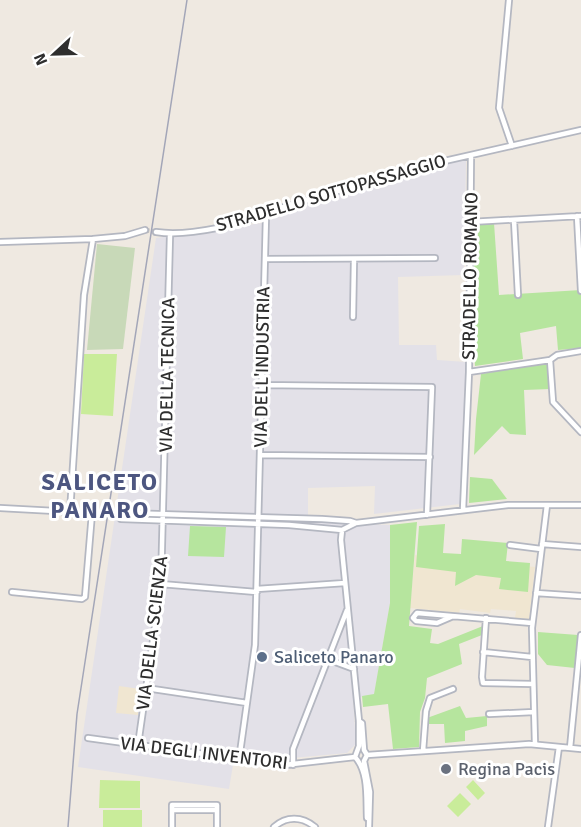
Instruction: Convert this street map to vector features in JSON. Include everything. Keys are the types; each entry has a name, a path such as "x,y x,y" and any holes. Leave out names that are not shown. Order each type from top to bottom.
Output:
{"street":[{"path":"508,0 499,108 512,146"},
{"path":"471,155 581,130"},
{"name":"STRADELLO SOTTOPASSAGGIO","path":"156,232 170,235 266,216 274,210 418,167 471,155"},
{"name":"STRADELLO ROMANO","path":"463,510 469,372 471,155"},
{"name":"VIA DELL'INDUSTRIA","path":"239,760 255,645 266,216"},
{"path":"470,222 579,216 581,291"},
{"path":"514,220 518,295"},
{"path":"0,242 61,238 93,239 125,236 145,230"},
{"name":"VIA DELLA TECNICA","path":"164,522 170,235"},
{"path":"70,512 83,307 93,239"},
{"path":"265,259 435,258"},
{"path":"353,317 354,260"},
{"path":"469,372 550,360 557,355 581,351"},
{"path":"550,360 553,402 581,432"},
{"path":"261,385 432,387 427,515"},
{"path":"260,455 430,457"},
{"path":"356,523 322,519 125,513 120,519 328,527 342,530 356,523 508,505 581,505"},
{"path":"535,744 532,623 547,505"},
{"path":"0,508 92,513 85,597 82,599 12,592"},
{"name":"VIA DELLA SCIENZA","path":"138,745 161,584 164,522"},
{"path":"342,530 341,540 359,721 358,750 369,784 368,827"},
{"path":"510,545 581,547"},
{"path":"161,584 257,590 345,583"},
{"path":"536,593 581,596"},
{"path":"293,765 293,749 348,608"},
{"path":"451,616 436,623 416,621 413,618 417,613 532,623"},
{"path":"486,618 483,683 533,684"},
{"path":"570,748 579,682 581,635"},
{"path":"483,652 532,657"},
{"path":"327,659 354,669"},
{"path":"146,688 247,703"},
{"path":"423,751 426,711 430,698 453,689"},
{"path":"489,714 534,712"},
{"path":"574,715 581,716"},
{"path":"359,721 362,723 366,752 360,760"},
{"name":"VIA DEGLI INVENTORI","path":"88,738 239,760 293,765 360,760"},
{"path":"358,750 366,752 423,751 535,744 581,749"},
{"path":"548,827 559,747"},
{"path":"172,827 172,807 217,808 217,827"},
{"path":"274,827 285,820 296,818 306,820 315,827"}],"shaded area":[{"path":"463,159 466,161 464,275 398,277 399,345 436,345 437,360 466,362 460,504 374,514 375,486 308,488 308,521 390,525 390,603 374,695 353,698 356,744 347,753 281,759 235,753 229,789 78,767 156,238 262,223 274,214 406,172"},
{"path":"415,555 535,567 529,620 515,618 516,611 491,609 490,613 460,609 459,613 410,608"},
{"path":"119,686 140,689 138,715 116,713"}],"green space":[{"path":"494,223 499,295 581,290 581,348 558,350 556,326 520,333 523,359 475,366 472,315 472,226"},
{"path":"97,244 135,248 123,349 87,350"},
{"path":"84,354 117,354 113,416 81,414"},
{"path":"548,363 550,389 524,390 526,435 510,434 502,426 474,455 481,374"},
{"path":"470,477 492,479 507,499 469,503"},
{"path":"417,522 409,626 432,629 430,643 438,644 483,626 482,635 459,644 462,664 427,678 425,698 420,712 419,747 393,749 388,704 363,707 362,696 374,694 390,603 390,525"},
{"path":"445,524 443,553 461,554 462,539 508,543 506,561 530,563 528,592 499,589 501,578 476,575 455,586 456,572 416,567 419,526"},
{"path":"190,526 226,527 224,557 188,556"},
{"path":"538,632 578,635 575,668 547,665 538,654"},
{"path":"460,706 466,718 487,716 487,726 465,731 465,741 445,743 444,724 428,724 427,718"},
{"path":"100,780 140,781 140,808 99,808"},
{"path":"473,780 485,793 478,800 466,787"},
{"path":"460,793 471,804 458,817 447,806"},
{"path":"103,810 142,810 142,827 103,827"}],"tunnel":[{"path":"145,230 156,232"}],"railway":[{"path":"68,827 77,714 187,0"}],"place":[{"name":"Saliceto Panaro","path":"262,657"},
{"name":"Regina Pacis","path":"446,769"}],"district":[{"name":"SALICETO PANARO","path":"100,496"}]}
